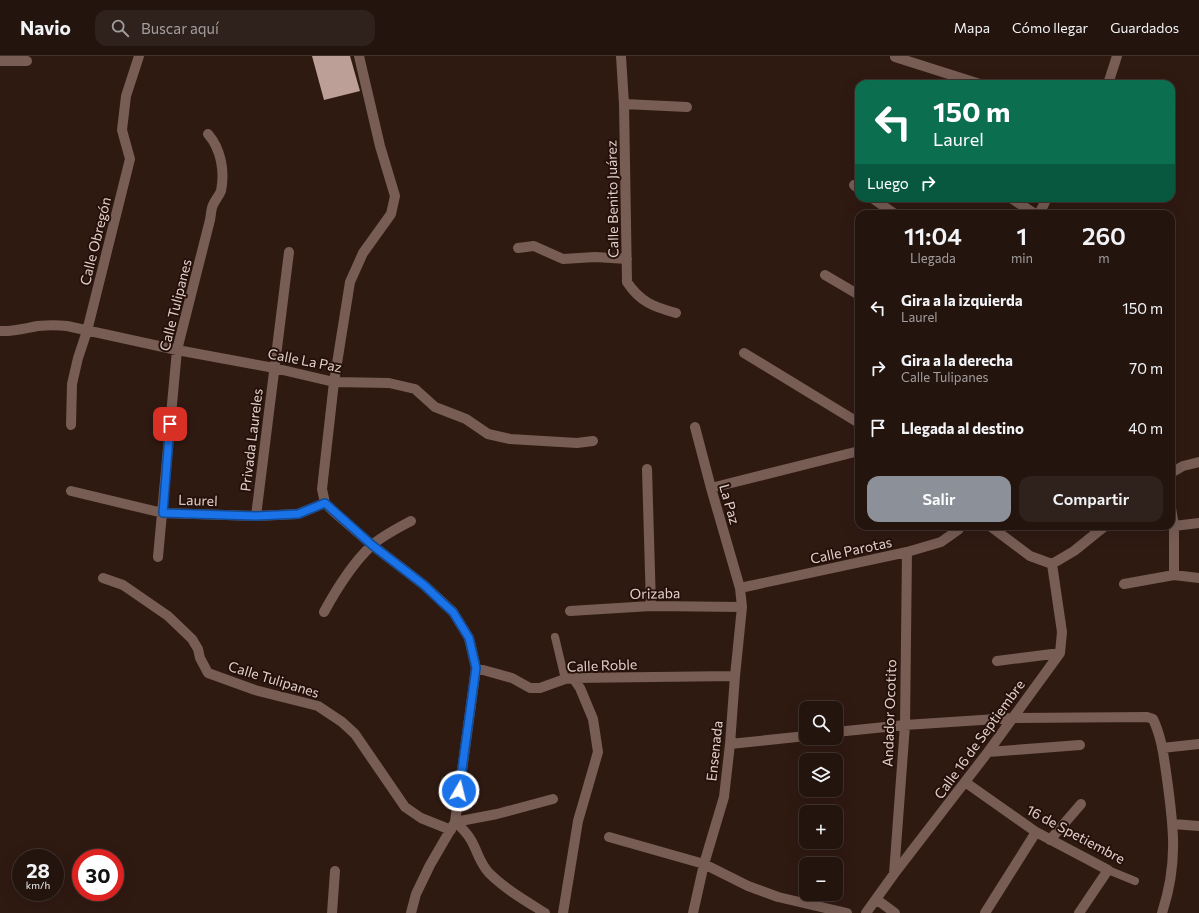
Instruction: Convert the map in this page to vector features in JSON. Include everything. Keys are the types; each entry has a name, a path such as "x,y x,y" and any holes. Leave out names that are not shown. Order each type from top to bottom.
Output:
{"street":[{"name":"Calle Obregón","path":"71,425 72,384 130,159 122,130 126,96 139,56"},
{"path":"359,56 380,146 395,196 391,214 363,253 350,282 334,382 322,489 325,503 372,545 424,585 453,612 469,638 476,668 453,826 416,894 411,913"},
{"name":"Calle Benito Juárez","path":"621,56 624,104 627,282 633,291 648,304 676,313"},
{"path":"1109,80 1117,56"},
{"path":"895,57 967,80"},
{"path":"0,61 27,61"},
{"path":"624,104 687,107"},
{"name":"Calle Tulipanes","path":"158,557 177,350 210,220 212,206 220,192 223,170 220,155 215,142 208,134"},
{"path":"878,202 889,210"},
{"path":"1017,202 1029,210"},
{"path":"518,248 534,246 563,259 595,257 627,259"},
{"name":"Privada Laureles","path":"256,516 289,252"},
{"path":"825,275 855,293"},
{"name":"Calle La Paz","path":"0,332 53,325 67,326 177,350 274,368 334,382 389,383 415,389 435,406 466,419 488,434 510,439 577,444 593,441"},
{"path":"744,353 855,421"},
{"name":"La Paz","path":"695,427 740,588"},
{"path":"711,488 855,453"},
{"path":"1175,471 1183,466 1199,462"},
{"path":"647,470 651,606"},
{"name":"Laurel","path":"71,491 163,513 256,516 298,514 325,503"},
{"path":"324,612 334,593 372,545 411,521"},
{"path":"1175,526 1199,523"},
{"name":"Calle Parotas","path":"740,588 907,552 941,542 958,530"},
{"path":"995,530 1030,556 1052,564"},
{"path":"1052,564 1074,551 1100,530"},
{"path":"1174,530 1174,575"},
{"name":"Andador Ocotito","path":"894,874 904,725 907,552"},
{"path":"997,660 1060,653 1062,632 1052,564"},
{"path":"1124,584 1174,575 1199,578"},
{"name":"Calle Tulipanes","path":"103,578 122,585 168,616 192,639 208,673 255,690 318,706 342,722 355,734 405,807 421,818 453,826 466,832 478,858 489,872 514,892 545,913"},
{"name":"Ensenada","path":"693,913 704,864 724,797 730,744 734,676 742,607 740,588"},
{"name":"Orizaba","path":"570,611 651,606 742,607"},
{"name":"Calle 16 de Septiembre","path":"866,913 894,874 988,752 1060,653"},
{"name":"Calle Roble","path":"476,668 512,678 530,688 540,688 569,678 734,676"},
{"path":"563,913 578,821 598,752 593,719 580,688 569,678"},
{"path":"843,731 904,725 1012,718 1147,716 1153,719 1162,748 1173,824 1172,871 1162,913"},
{"path":"730,744 799,737"},
{"path":"1162,748 1199,744"},
{"path":"988,752 1080,745"},
{"name":"16 de Spetiembre","path":"965,782 1036,832 1108,870"},
{"path":"453,826 553,799"},
{"path":"1050,840 1081,804"},
{"path":"1173,824 1199,826"},
{"path":"985,913 1036,832"},
{"path":"609,837 704,864 748,886 778,897 847,913"},
{"path":"1079,913 1108,870"},
{"path":"332,913 335,871"},
{"path":"876,899 895,913"}],"lane":[{"path":"555,636 569,678"},
{"name":"16 de Spetiembre","path":"1108,870 1136,881"}],"building":[{"path":"312,56 350,56 360,91 324,100"}],"route":[{"path":"170,424 163,513 256,516 298,514 325,503 372,545 424,585 453,612 469,638 476,668 459,791"}]}
